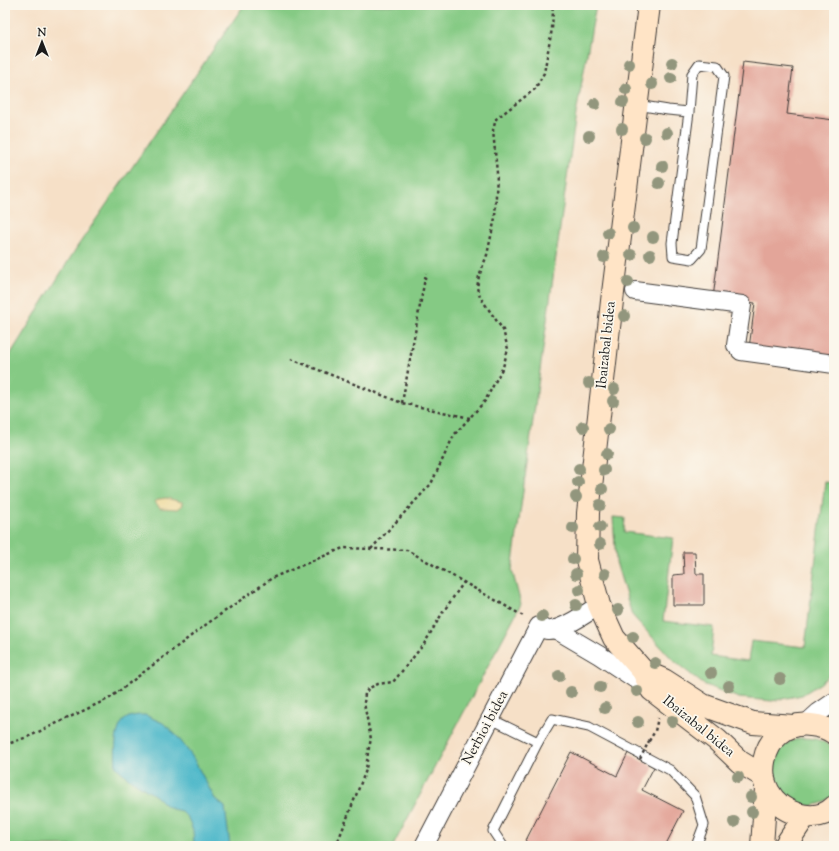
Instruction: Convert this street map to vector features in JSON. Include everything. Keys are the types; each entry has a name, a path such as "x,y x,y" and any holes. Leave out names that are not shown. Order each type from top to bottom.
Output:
{"street":[{"name":"Ibaizabal bidea","path":"649,5 612,301 588,513 587,560 599,605 614,638 648,680 764,782"},
{"path":"635,291 742,305 736,345 740,352 834,364"},
{"path":"547,628 579,618 599,605"},
{"path":"547,628 648,680"},
{"name":"Nerbioi bidea","path":"424,846 491,719 547,628"},
{"name":"Ibaizabal bidea","path":"648,680 664,680 703,705 753,723 820,726 834,733"},
{"path":"762,846 764,758 772,742 782,732 800,725 834,702"},
{"path":"764,782 773,799 782,807 805,816 818,816 833,810"},
{"path":"785,846 805,816"}],"lane":[{"path":"699,64 717,66 724,76 701,249 692,259 673,256 672,243 689,112 692,74 699,64"},
{"path":"637,105 689,112"},
{"path":"491,719 538,742"},
{"path":"503,846 493,831 538,742 552,719 589,727 670,770 695,796 704,825 696,846"}],"path":[{"path":"371,549 431,484 454,435 485,401 503,367 508,348 503,330 480,297 478,288 479,276 487,255 494,218 497,174 493,130 496,119 535,89 544,73 552,28 552,5"},
{"path":"402,403 426,273"},
{"path":"291,359 402,403 470,418"},
{"path":"5,745 30,736 110,698 204,626 272,578 343,548 407,550 547,628"},
{"path":"336,846 366,770 371,739 364,703 366,693 369,688 378,684 393,682 424,644 443,612 464,582"},
{"path":"640,759 655,731 658,718"}],"green space":[{"path":"244,5 596,5 576,114 512,570 521,604 393,846 5,846 5,363 77,247"},
{"path":"825,482 834,483 834,671 821,683 802,695 772,701 739,698 703,684 674,661 632,615 616,562 613,517 625,518 624,532 673,538 663,621 714,627 711,656 748,661 751,641 805,647"},
{"path":"800,738 819,740 827,744 834,751 834,793 822,803 811,806 790,802 775,784 774,761 780,750 789,742"}],"sand":[{"path":"166,498 182,502 183,505 178,509 160,508 155,502 159,499"}],"water":[{"path":"145,715 163,723 177,736 192,756 215,799 225,807 230,846 192,846 194,843 193,831 188,818 181,811 172,809 165,805 156,796 132,781 116,767 116,737 121,724 132,716"}],"building":[{"path":"743,62 793,68 787,114 834,120 834,359 749,348 755,303 713,298"},
{"path":"683,552 695,552 696,574 704,574 704,605 673,605 673,575 684,574"},
{"path":"571,752 617,776 628,753 654,767 642,790 683,811 665,846 523,846"}]}
